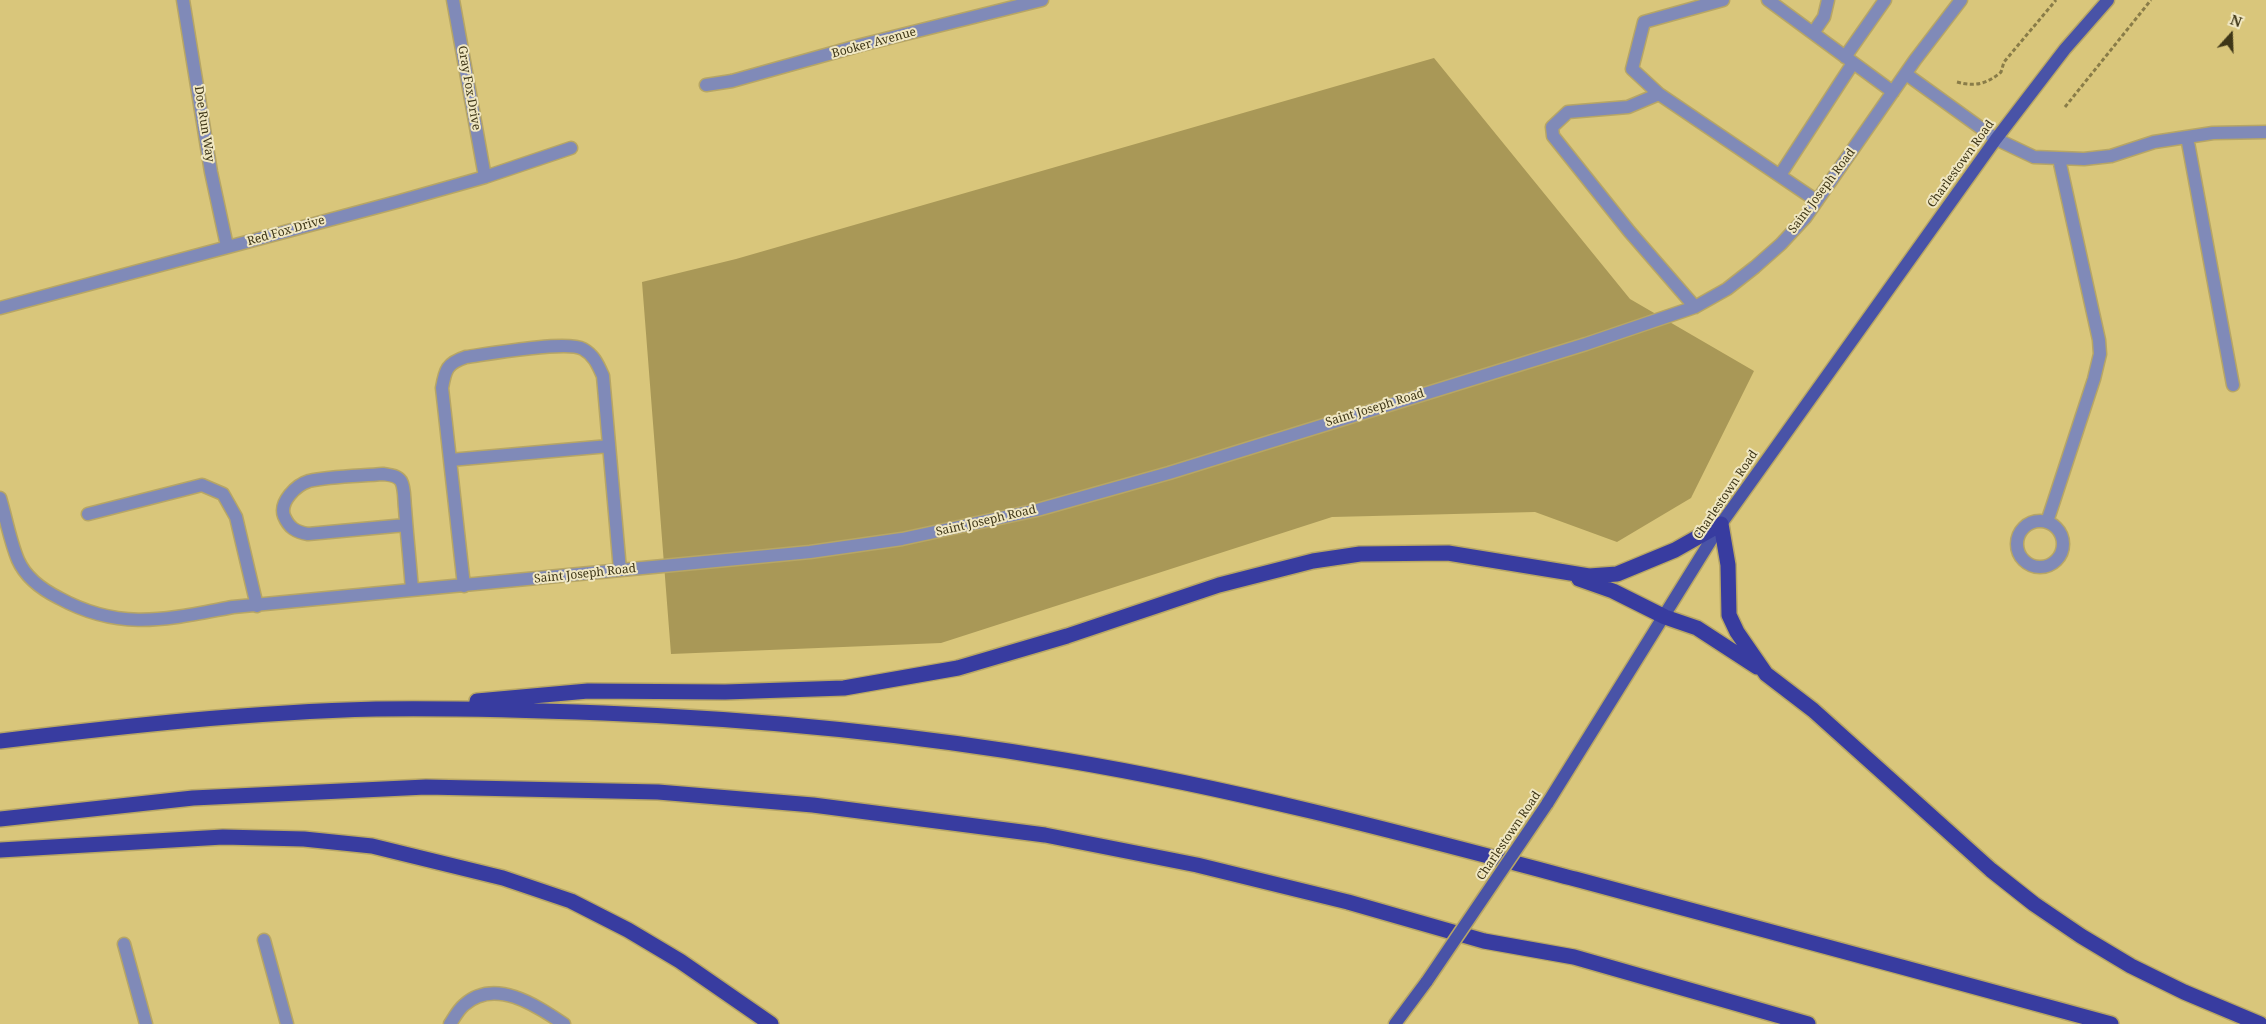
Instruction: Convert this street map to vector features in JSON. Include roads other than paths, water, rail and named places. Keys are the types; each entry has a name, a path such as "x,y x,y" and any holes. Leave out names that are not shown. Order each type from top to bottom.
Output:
{"highway":[{"path":"0,741 226,718 376,710 588,691 785,691 844,688 958,668 1013,653 1266,572 1313,561 1360,554 1448,553 1526,564 1564,573 1589,576 1617,574 1675,550 1720,524 1728,565 1729,615 1737,632 1766,674"},
{"path":"1564,573 1613,591 1665,616 1697,628 1766,674 1813,710 1984,864 2034,904 2081,936 2131,966 2184,992 2260,1024"},
{"path":"376,710 523,710 670,716 853,731 1065,760 1231,792 1398,832 2110,1024"},
{"path":"0,819 193,798 426,788 658,792 765,800 890,813 1045,835 1197,865 1348,902 1484,941 1574,957 1808,1024"},
{"path":"0,850 223,836 372,846 503,878 571,901 628,930 680,961 771,1024"}],"main road":[{"name":"Charlestown Road","path":"1395,1024 1427,981 1548,804 1720,524 1996,138 2065,48 2108,0"}],"street":[{"name":"Doe Run Way","path":"184,0 211,172 227,246"},
{"name":"Gray Fox Drive","path":"453,0 484,177"},
{"name":"Booker Avenue","path":"706,85 732,80 1038,0"},
{"path":"1723,0 1644,22 1632,68 1659,94 1817,201"},
{"path":"1768,0 1893,92"},
{"path":"1813,33 1824,17 1828,0"},
{"path":"1780,175 1885,0"},
{"name":"Saint Joseph Road","path":"0,498 19,561 41,589 72,605 101,616 128,620 159,621 233,607 783,555 884,542 948,531 1037,510 1169,473 1586,344 1695,307 1727,288 1781,244 1817,201 1893,92 1961,0"},
{"path":"1906,74 1996,138 2034,157 2059,159 2111,156 2154,142 2213,133 2266,132"},
{"path":"1659,94 1628,107 1568,112 1552,127 1554,136 1629,231 1695,307"},
{"path":"2187,137 2233,385"},
{"name":"Red Fox Drive","path":"0,308 484,177 571,148"},
{"path":"2047,522 2094,379 2100,354 2099,340 2059,159"},
{"path":"464,586 442,388 445,373 453,361 466,357 552,346 582,348 596,359 603,376 620,570"},
{"path":"450,460 609,446"},
{"path":"406,525 308,534 299,532 289,525 283,511 284,504 291,494 308,482 383,474 394,476 400,480 402,485 404,503 412,590"},
{"path":"88,514 202,485 223,494 236,517 257,606"},
{"path":"264,940 287,1024"},
{"path":"124,944 146,1024"},
{"path":"450,1024 463,1005 474,998 490,994 511,995 532,1002 564,1024"}]}
